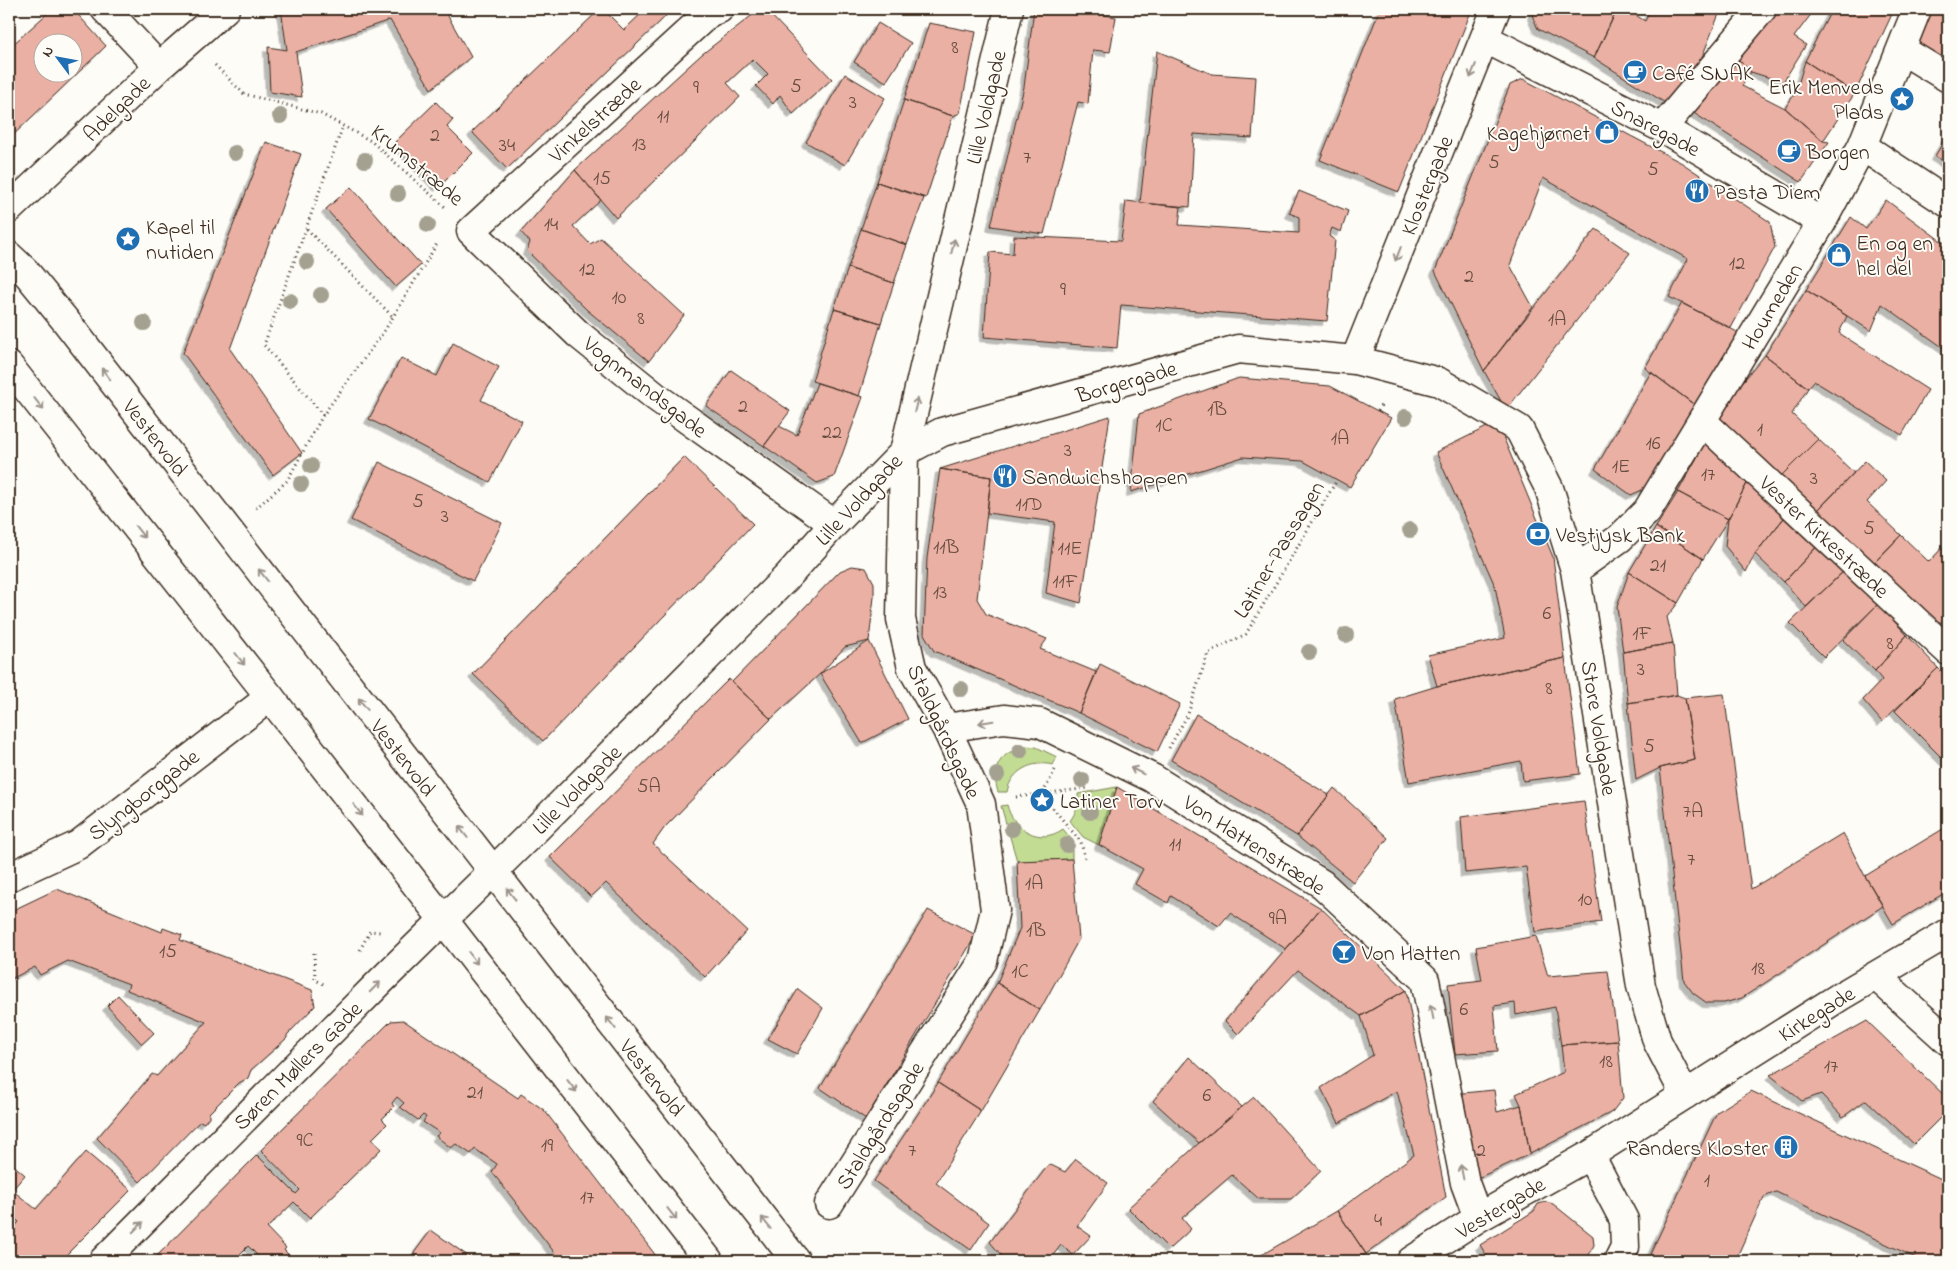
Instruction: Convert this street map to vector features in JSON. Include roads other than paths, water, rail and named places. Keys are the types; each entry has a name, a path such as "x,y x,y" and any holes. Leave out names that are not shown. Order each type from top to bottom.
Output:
{"street":[{"path":"105,9 159,68"},
{"name":"Adelgade","path":"9,209 189,40 225,9"},
{"name":"Vinkelstræde","path":"466,226 710,12 719,9"},
{"name":"Lille Voldgade","path":"493,870 787,577 834,524 904,452 1008,9"},
{"name":"Klostergade","path":"1355,360 1486,39 1496,9"},
{"path":"1662,128 1762,9"},
{"name":"Houmeden","path":"1575,570 1620,538 1647,511 1702,421 1822,222 1862,146 1917,9"},
{"name":"Snaregade","path":"1486,39 1662,128 1822,222"},
{"path":"1902,50 1948,78"},
{"path":"1862,146 1948,203"},
{"name":"Vognmandsgade","path":"466,226 578,334 606,357 656,397 834,524"},
{"name":"Vestervold","path":"9,256 25,271 65,320 796,1261"},
{"name":"Borgergade","path":"904,452 942,432 1238,349 1355,360"},
{"name":"Store Voldgade","path":"1355,360 1439,382 1519,429 1549,488 1575,570 1641,986 1657,1041 1686,1096"},
{"path":"9,366 270,697 709,1261"},
{"name":"Vester Kirkestræde","path":"1702,421 1948,651"},
{"name":"Staldgårdsgade","path":"829,1204 983,962 995,910 981,804 946,728 912,668 901,619 904,452"},
{"name":"Slyngborggade","path":"9,877 78,845 270,697"},
{"name":"Von Hattenstræde","path":"946,728 1004,719 1040,724 1152,778 1322,884 1425,980 1465,1183 1478,1218"},
{"name":"Søren Møllers Gade","path":"103,1261 493,870"},
{"name":"Kirkegade","path":"1686,1096 1940,937"},
{"path":"1876,976 1948,1042"},
{"path":"1618,1261 1625,1247 1624,1220 1590,1154 1686,1096"},
{"name":"Vestergade","path":"1411,1261 1478,1218 1590,1154"}],"place":[{"name":"Café SNAK","path":"1635,72"},
{"name":"Erik Menveds Plads","path":"1902,99"},
{"name":"Kagehjørnet","path":"1607,132"},
{"name":"Borgen","path":"1789,151"},
{"name":"Pasta Diem","path":"1697,191"},
{"name":"Kapel til nutiden","path":"128,239"},
{"name":"En og en hel del","path":"1839,255"},
{"name":"Sandwichshoppen","path":"1005,476"},
{"name":"Vestjysk Bank","path":"1538,534"},
{"name":"Latiner Torv","path":"1042,800"},
{"name":"Von Hatten","path":"1344,952"},
{"name":"Randers Kloster","path":"1786,1147"}]}
